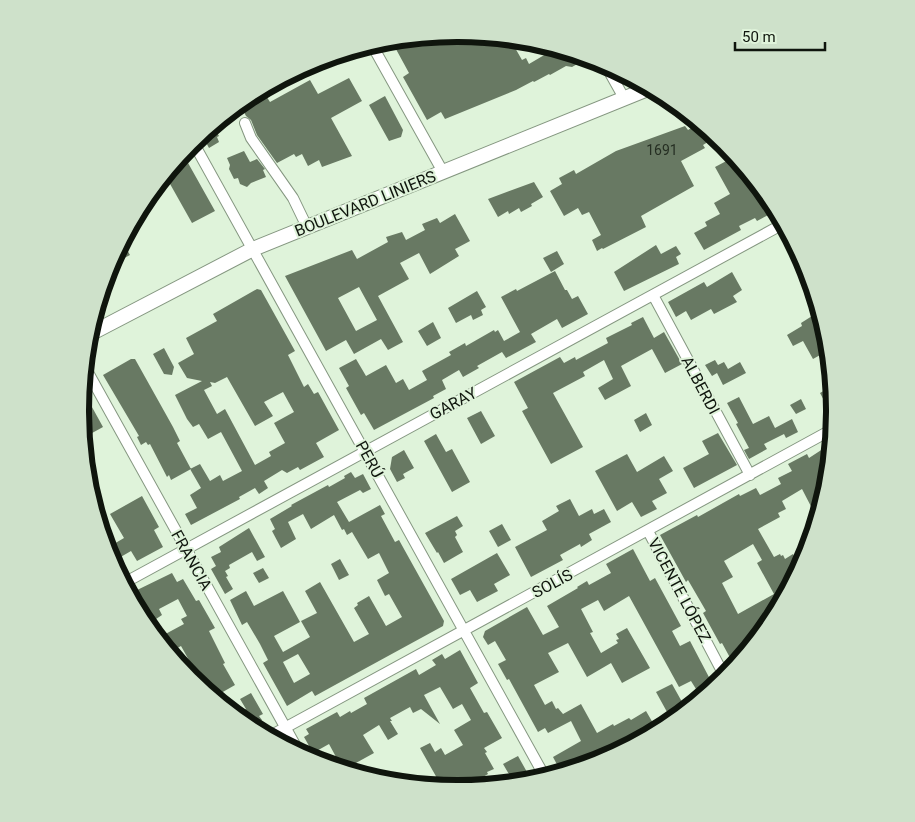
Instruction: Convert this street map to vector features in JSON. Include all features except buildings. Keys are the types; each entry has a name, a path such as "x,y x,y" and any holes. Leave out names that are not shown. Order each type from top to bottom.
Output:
{"main road":[{"name":"BOULEVARD LINIERS","path":"98,330 254,248 641,91"}],"street":[{"path":"376,52 443,172"},
{"path":"613,77 624,98"},
{"path":"245,122 251,138 294,198 307,227"},
{"name":"PERÚ","path":"197,150 254,248 541,770"},
{"name":"GARAY","path":"130,580 777,227"},
{"name":"ALBERDI","path":"653,295 750,475"},
{"name":"FRANCIA","path":"91,379 293,740"},
{"name":"SOLÍS","path":"277,732 825,433"},
{"name":"VICENTE LÓPEZ","path":"648,531 721,669"}]}
